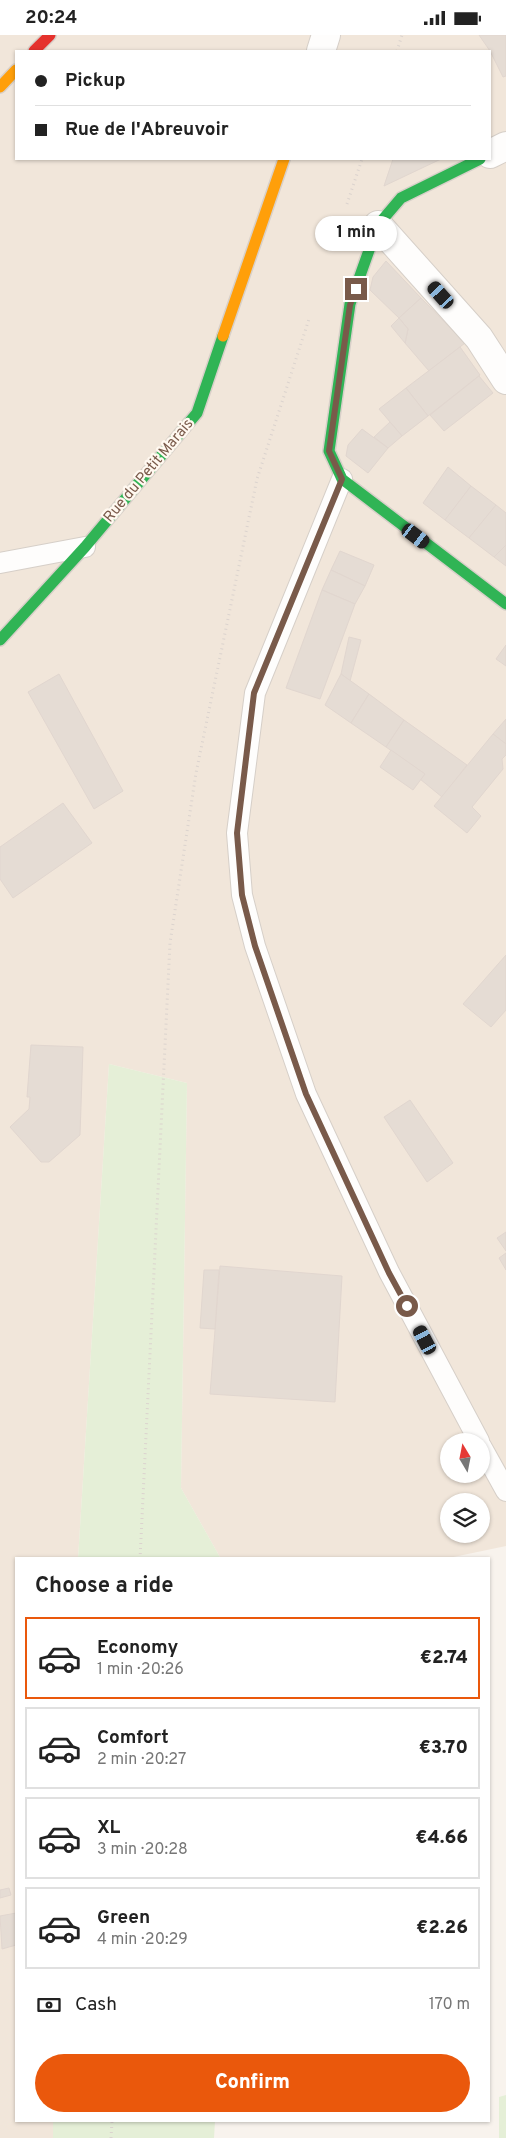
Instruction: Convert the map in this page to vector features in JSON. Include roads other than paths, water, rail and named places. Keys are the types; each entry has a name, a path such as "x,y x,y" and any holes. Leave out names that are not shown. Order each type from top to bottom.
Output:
{"street":[{"path":"35,50 50,35"},
{"path":"321,50 326,35"},
{"path":"0,87 15,71"},
{"path":"491,154 506,146"},
{"name":"Rue du Petit Marais","path":"0,640 85,547 197,413 284,160"},
{"path":"478,160 401,198 378,225 350,305 329,451 342,479 506,604"},
{"path":"378,225 479,337 506,380"}],"lane":[{"path":"342,479 254,693 237,833 242,895 255,946 306,1094 389,1273 475,1433"},
{"path":"0,563 85,547"},
{"path":"490,1462 506,1491"}]}
